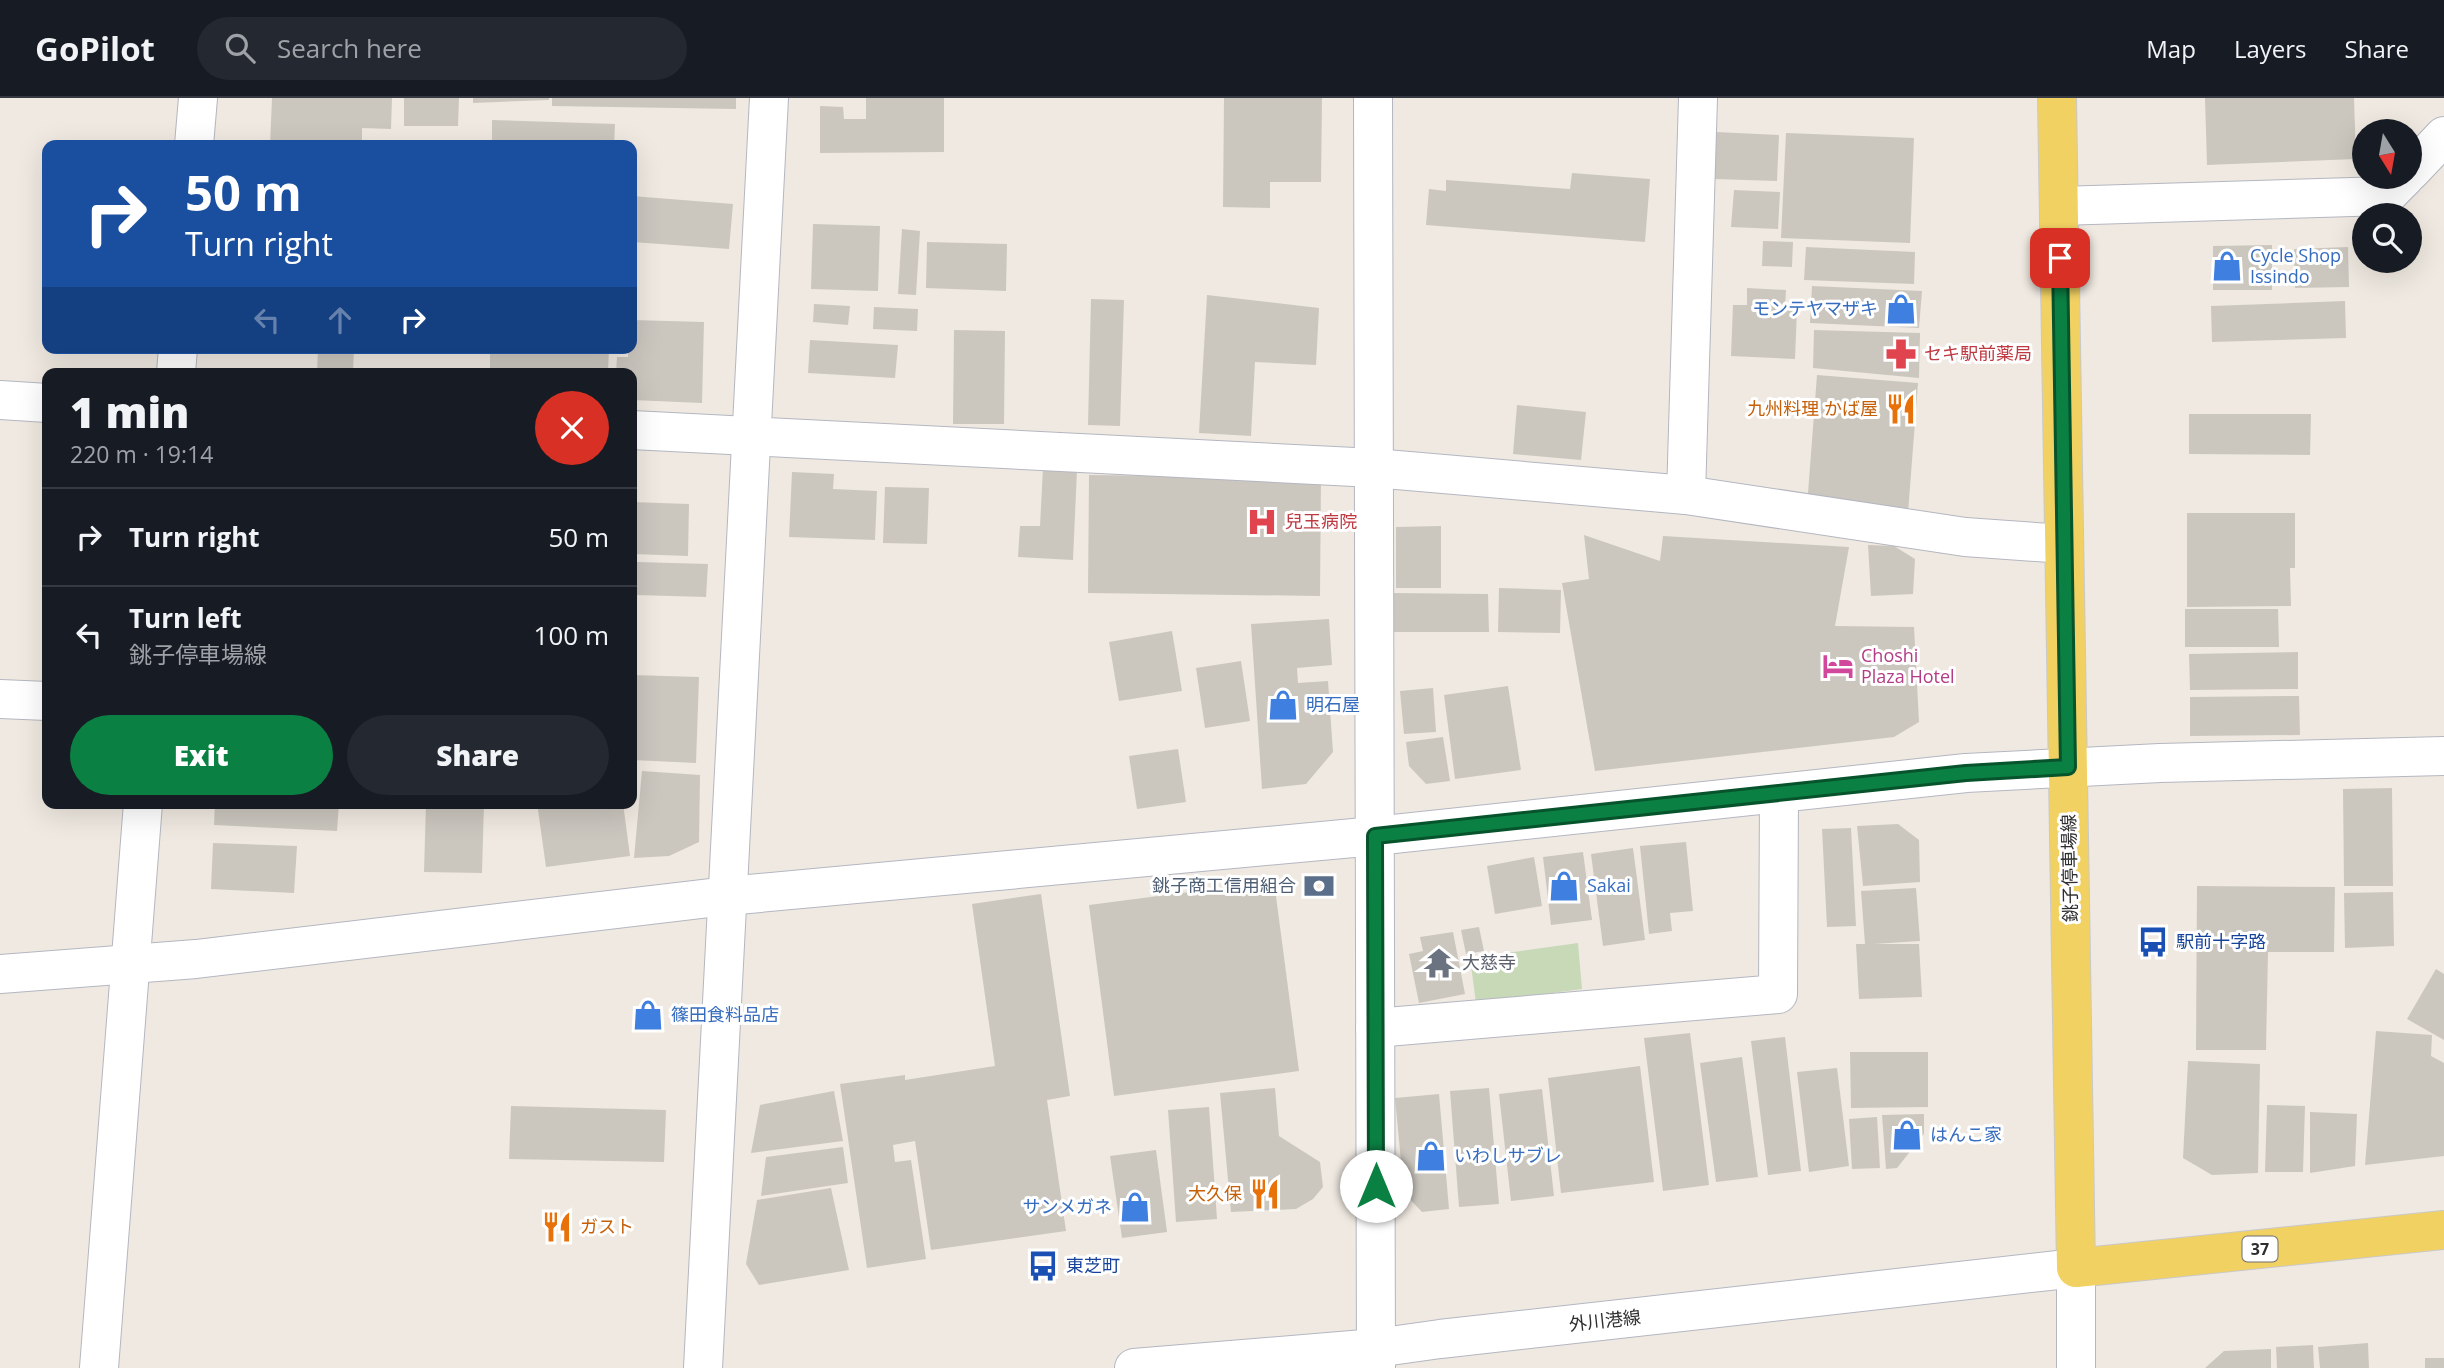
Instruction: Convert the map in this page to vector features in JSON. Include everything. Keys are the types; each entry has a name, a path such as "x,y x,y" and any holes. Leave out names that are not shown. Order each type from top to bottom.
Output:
{"main road":[{"name":"銚子停車場線","path":"2057,98 2076,1268"},
{"name":"37","path":"2076,1268 2444,1230"}],"street":[{"path":"194,140 198,98"},
{"path":"703,1368 769,98"},
{"path":"1373,98 1376,1358"},
{"path":"1686,495 1698,98"},
{"path":"2422,159 2444,136"},
{"path":"2059,206 2386,197 2394,189"},
{"path":"0,400 42,403"},
{"path":"637,430 1374,468 1686,495 1965,537 2064,544"},
{"path":"0,699 42,701"},
{"path":"0,974 197,959 727,896 1375,836 1966,773 2160,763 2444,756"},
{"path":"1375,1028 1778,994 1779,793"},
{"path":"99,1368 143,809"},
{"path":"2076,1268 2076,1368"},
{"name":"外川港線","path":"1134,1368 1376,1358 1440,1339 2076,1268"}],"green space":[{"path":"1578,943 1582,989 1476,1003 1470,958"}],"building":[{"path":"272,98 392,98 391,129 362,128 362,140 270,140"},
{"path":"404,98 459,98 458,126 404,126"},
{"path":"473,98 549,98 549,100 473,103"},
{"path":"552,98 736,98 736,109 552,106"},
{"path":"866,98 944,98 944,152 820,153 820,106 843,107 844,119 866,119"},
{"path":"1224,98 1322,98 1321,182 1270,182 1270,208 1223,207"},
{"path":"2205,98 2354,98 2352,159 2207,165"},
{"path":"492,120 615,124 614,140 492,140"},
{"path":"1716,132 1779,135 1777,181 1714,179"},
{"path":"1786,133 1914,138 1910,243 1781,238"},
{"path":"1572,173 1650,179 1645,242 1426,225 1429,189 1446,191 1446,180 1570,189"},
{"path":"1734,190 1780,192 1778,229 1731,227"},
{"path":"637,196 733,204 729,249 637,242"},
{"path":"813,224 880,226 878,291 811,289"},
{"path":"902,229 920,231 916,295 898,294"},
{"path":"1763,241 1793,242 1792,267 1762,266"},
{"path":"927,242 1007,244 1006,291 926,288"},
{"path":"2272,245 2272,290 2213,290 2213,246"},
{"path":"1806,247 1915,252 1914,284 1804,280"},
{"path":"2348,247 2349,287 2295,288 2294,249"},
{"path":"1812,286 1922,291 1919,328 1810,323"},
{"path":"1747,288 1786,290 1785,308 1797,309 1795,359 1731,356 1733,305 1747,305"},
{"path":"1207,295 1319,308 1316,365 1255,362 1251,436 1199,433"},
{"path":"1091,299 1124,300 1120,426 1088,425"},
{"path":"2345,301 2346,338 2212,342 2211,306"},
{"path":"814,304 850,306 848,325 813,322"},
{"path":"874,307 918,309 917,331 873,329"},
{"path":"637,320 704,322 702,403 637,400 637,368 616,368 617,357 628,357 628,354 637,354"},
{"path":"954,330 1005,331 1004,424 953,424"},
{"path":"1814,330 1920,333 1919,378 1813,368"},
{"path":"810,340 898,345 895,378 808,373"},
{"path":"318,354 354,354 353,368 317,368"},
{"path":"490,354 609,354 608,368 490,368"},
{"path":"1817,375 1918,383 1908,513 1807,506"},
{"path":"1517,405 1586,412 1581,460 1513,454"},
{"path":"2189,414 2311,414 2310,455 2189,454"},
{"path":"1043,468 1077,470 1073,560 1018,557 1020,526 1040,526"},
{"path":"792,472 834,474 833,489 877,491 875,540 789,537"},
{"path":"1089,475 1321,478 1320,596 1088,593"},
{"path":"885,487 929,488 927,544 883,543"},
{"path":"637,502 689,504 688,556 637,554"},
{"path":"2187,513 2295,513 2295,568 2290,568 2291,606 2187,607"},
{"path":"1441,526 1441,588 1396,588 1396,527"},
{"path":"1584,535 1660,561 1663,536 1849,547 1835,626 1914,627 1919,722 1894,737 1595,771 1562,583 1589,579"},
{"path":"1868,545 1894,546 1915,559 1913,594 1871,596"},
{"path":"637,562 708,564 706,597 637,595"},
{"path":"1499,588 1561,590 1560,633 1498,632"},
{"path":"1393,593 1488,594 1489,632 1392,632"},
{"path":"2185,609 2278,609 2279,647 2185,647"},
{"path":"1329,619 1332,665 1297,668 1298,683 1328,681 1333,752 1306,784 1262,789 1251,624"},
{"path":"1172,631 1182,691 1119,701 1109,642"},
{"path":"2298,652 2298,689 2190,690 2189,654"},
{"path":"1241,661 1250,721 1205,728 1196,668"},
{"path":"637,675 699,677 696,763 637,760"},
{"path":"1508,686 1521,770 1455,779 1444,695"},
{"path":"1433,688 1436,732 1404,734 1400,691"},
{"path":"2299,696 2300,735 2190,736 2190,697"},
{"path":"1443,737 1450,781 1426,784 1409,766 1406,742"},
{"path":"1178,749 1186,802 1137,809 1129,756"},
{"path":"642,771 700,775 699,842 669,856 634,858"},
{"path":"2392,788 2393,886 2344,886 2343,789"},
{"path":"215,809 339,809 337,831 214,825"},
{"path":"426,809 484,809 482,873 424,872"},
{"path":"538,809 624,809 630,856 546,867"},
{"path":"1898,824 1919,840 1920,882 1863,886 1857,826"},
{"path":"1851,828 1856,926 1827,927 1822,829"},
{"path":"1686,842 1693,911 1670,913 1672,931 1649,934 1640,846"},
{"path":"213,843 297,846 294,893 211,889"},
{"path":"1633,848 1645,940 1603,946 1591,854"},
{"path":"1583,852 1592,920 1551,925 1543,857"},
{"path":"1534,857 1542,906 1495,914 1487,866"},
{"path":"1274,881 1299,1071 1114,1096 1089,905"},
{"path":"2197,886 2335,887 2334,952 2268,952 2266,1050 2196,1050"},
{"path":"1916,888 1920,941 1874,944 1919,944 1922,997 1859,999 1856,944 1865,944 1861,891"},
{"path":"2393,892 2394,946 2345,948 2344,893"},
{"path":"1041,894 1070,1096 1047,1100 1066,1231 931,1250 915,1141 893,1145 895,1162 911,1160 926,1259 867,1268 840,1084 905,1075 905,1080 995,1066 972,904"},
{"path":"1479,927 1484,951 1466,954 1461,930"},
{"path":"1453,932 1465,994 1419,1003 1409,954 1423,951 1420,937"},
{"path":"2436,969 2444,974 2444,1040 2407,1019"},
{"path":"2376,1031 2432,1035 2431,1056 2444,1063 2444,1156 2365,1165"},
{"path":"1690,1033 1709,1185 1663,1191 1644,1038"},
{"path":"1785,1037 1801,1171 1768,1175 1751,1041"},
{"path":"1850,1052 1928,1052 1928,1107 1851,1108"},
{"path":"1742,1057 1758,1177 1716,1182 1700,1063"},
{"path":"2188,1061 2260,1064 2258,1173 2212,1175 2183,1158"},
{"path":"1640,1066 1654,1182 1561,1193 1548,1078"},
{"path":"1837,1068 1849,1166 1809,1172 1797,1072"},
{"path":"1275,1088 1279,1136 1320,1162 1323,1187 1313,1199 1296,1209 1231,1212 1220,1093"},
{"path":"1489,1088 1499,1204 1459,1207 1450,1091"},
{"path":"1542,1089 1554,1196 1511,1201 1499,1094"},
{"path":"834,1091 843,1141 751,1153 760,1105"},
{"path":"1439,1094 1449,1209 1422,1212 1404,1193 1395,1098"},
{"path":"2267,1105 2305,1106 2303,1172 2265,1172"},
{"path":"511,1106 666,1110 664,1162 509,1159"},
{"path":"1209,1107 1217,1219 1176,1222 1168,1110"},
{"path":"2310,1112 2357,1114 2355,1166 2310,1173"},
{"path":"1924,1114 1924,1134 1897,1168 1886,1169 1882,1115"},
{"path":"1877,1117 1880,1168 1852,1169 1849,1119"},
{"path":"843,1147 848,1183 761,1196 766,1157"},
{"path":"1156,1150 1167,1232 1122,1238 1110,1156"},
{"path":"831,1188 849,1270 759,1285 746,1264 757,1200"},
{"path":"2368,1343 2369,1368 2320,1368 2318,1347"},
{"path":"2313,1345 2314,1368 2277,1368 2276,1347"},
{"path":"2271,1349 2271,1368 2205,1368 2224,1351"},
{"path":"2425,1358 2444,1358 2444,1368 2425,1368"}],"place":[{"name":"Cycle Shop Issindo","path":"2227,266"},
{"name":"モンテヤマザキ","path":"1901,309"},
{"name":"セキ駅前薬局","path":"1901,354"},
{"name":"九州料理 かば屋","path":"1901,409"},
{"name":"兒玉病院","path":"1262,522"},
{"name":"Choshi Plaza Hotel","path":"1838,666"},
{"name":"明石屋","path":"1283,705"},
{"name":"銚子商工信用組合","path":"1319,886"},
{"name":"Sakai","path":"1564,886"},
{"name":"駅前十字路","path":"2153,942"},
{"name":"大慈寺","path":"1439,963"},
{"name":"篠田食料品店","path":"648,1015"},
{"name":"はんこ家","path":"1907,1135"},
{"name":"いわしサブレ","path":"1431,1156"},
{"name":"大久保","path":"1265,1194"},
{"name":"サンメガネ","path":"1135,1207"},
{"name":"ガスト","path":"557,1227"},
{"name":"東芝町","path":"1043,1266"}],"route":[{"path":"1376,1186 1375,836 1966,773 2068,767 2060,258"}]}
